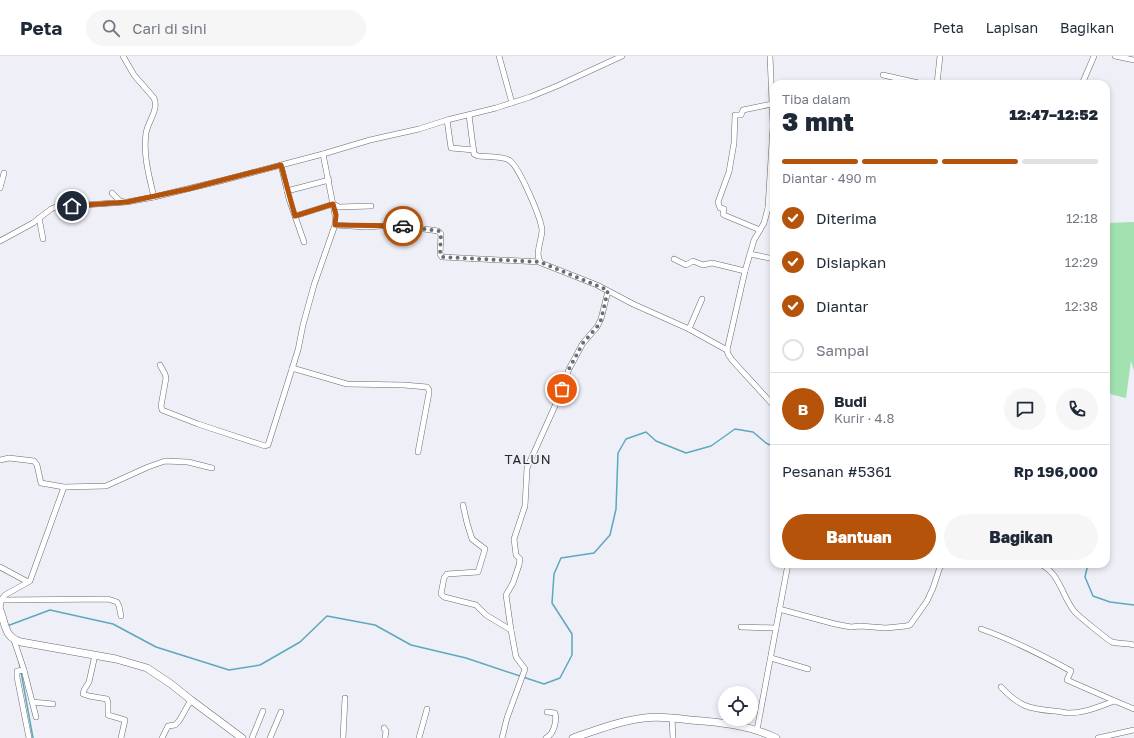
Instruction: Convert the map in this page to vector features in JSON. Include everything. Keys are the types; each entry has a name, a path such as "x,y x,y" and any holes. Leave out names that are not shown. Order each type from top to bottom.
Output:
{"main road":[{"path":"0,611 11,638 21,642 129,662 147,668 166,679 191,700 242,738"},
{"path":"573,738 629,721 645,718 672,718 728,723 757,730 776,738"}],"street":[{"path":"123,56 134,75 154,98 155,102 155,110 146,134 145,154 147,170 154,197"},
{"path":"499,56 512,103"},
{"path":"0,241 56,207 127,202 154,197 323,154 370,140 419,129 512,103 557,86 622,56"},
{"path":"770,56 771,80"},
{"path":"937,80 940,56"},
{"path":"1084,80 1094,56"},
{"path":"1115,56 1134,60"},
{"path":"883,75 905,80"},
{"path":"760,230 724,215 724,209 720,208 718,202 729,172 734,143 735,115 741,115 743,110 770,104"},
{"path":"469,115 474,154 478,156 505,158 511,161 535,206 541,223 538,256 540,262"},
{"path":"447,120 451,148 474,150"},
{"path":"160,365 166,376 161,406 162,410 198,424 266,446 269,444 298,350 303,324 314,285 335,225 336,215 323,154"},
{"path":"281,165 287,191 304,242"},
{"path":"0,188 4,173"},
{"path":"770,179 768,208 764,223 754,240 745,271 727,350 732,360 770,402"},
{"path":"287,191 329,180"},
{"path":"112,194 120,201 127,202"},
{"path":"295,216 333,204 338,207 372,206"},
{"path":"39,218 43,239"},
{"path":"335,225 366,227 396,225 438,231 441,234 440,254 442,257 540,262 608,290 633,304 689,328 727,350"},
{"path":"750,254 770,258"},
{"path":"674,259 686,265 693,262 703,265 712,263 745,271"},
{"path":"502,738 507,718 525,668 518,660 514,651 506,598 507,592 513,583 520,559 516,555 514,539 525,506 527,470 559,397 569,369 583,343 601,320 608,290"},
{"path":"689,328 702,298"},
{"path":"292,368 347,384 427,386 429,393 418,452"},
{"path":"0,460 9,458 34,461 37,465 41,483 64,487 106,486 148,467 165,462 188,462 212,468"},
{"path":"0,611 1,600 10,591 28,582 64,487"},
{"path":"463,505 472,539 485,549 478,572 448,574 444,576 441,595 476,604 486,615 511,630"},
{"path":"0,567 28,582"},
{"path":"757,730 787,568"},
{"path":"779,609 851,627 860,626 886,628 908,626 927,601 940,568"},
{"path":"1046,568 1060,583 1067,601 1079,617 1112,642 1134,645"},
{"path":"1,600 108,599 117,602 121,616"},
{"path":"741,627 776,628"},
{"path":"981,629 1008,638 1040,653 1071,671 1067,680 1134,709"},
{"path":"11,638 36,717"},
{"path":"95,655 89,682 83,694 106,699 108,703 108,715 125,720 126,722 120,738"},
{"path":"771,658 808,669"},
{"path":"21,670 16,677 29,738"},
{"path":"1001,687 1009,695 1025,706 1042,711 1069,713 1079,712 1115,701"},
{"path":"343,738 345,698"},
{"path":"162,738 168,726 174,725 180,721 191,700"},
{"path":"32,702 53,704"},
{"path":"419,738 427,709"},
{"path":"252,738 264,711"},
{"path":"270,738 281,712"},
{"path":"546,738 552,733 556,718 555,713 547,712"},
{"path":"672,718 673,738"},
{"path":"384,728 386,731 385,738"},
{"path":"1098,738 1134,730"}],"green space":[{"path":"1134,222 1134,371 1131,361 1126,398 1110,394 1110,223"}],"waterway":[{"path":"7,626 50,610 113,624 156,647 229,670 260,665 300,642 327,616 375,625 411,645 466,658 544,684 560,678 572,655 572,634 552,603 554,574 561,558 594,553 610,535 616,509 618,453 626,439 646,432 656,441 686,453 711,446 735,429 753,432 770,445"},
{"path":"1087,568 1085,577 1093,596 1110,602 1134,605"},
{"path":"19,661 33,738"}],"way so far":[{"path":"403,226 439,231 441,234 440,254 442,257 540,262 608,290 601,320 583,343 569,369 562,389"}],"district":[{"name":"TALUN","path":"528,459"}],"route":[{"path":"72,206 127,202 154,197 281,165 289,199 295,216 333,204 336,215 335,225 366,227 391,225 403,226"}]}
